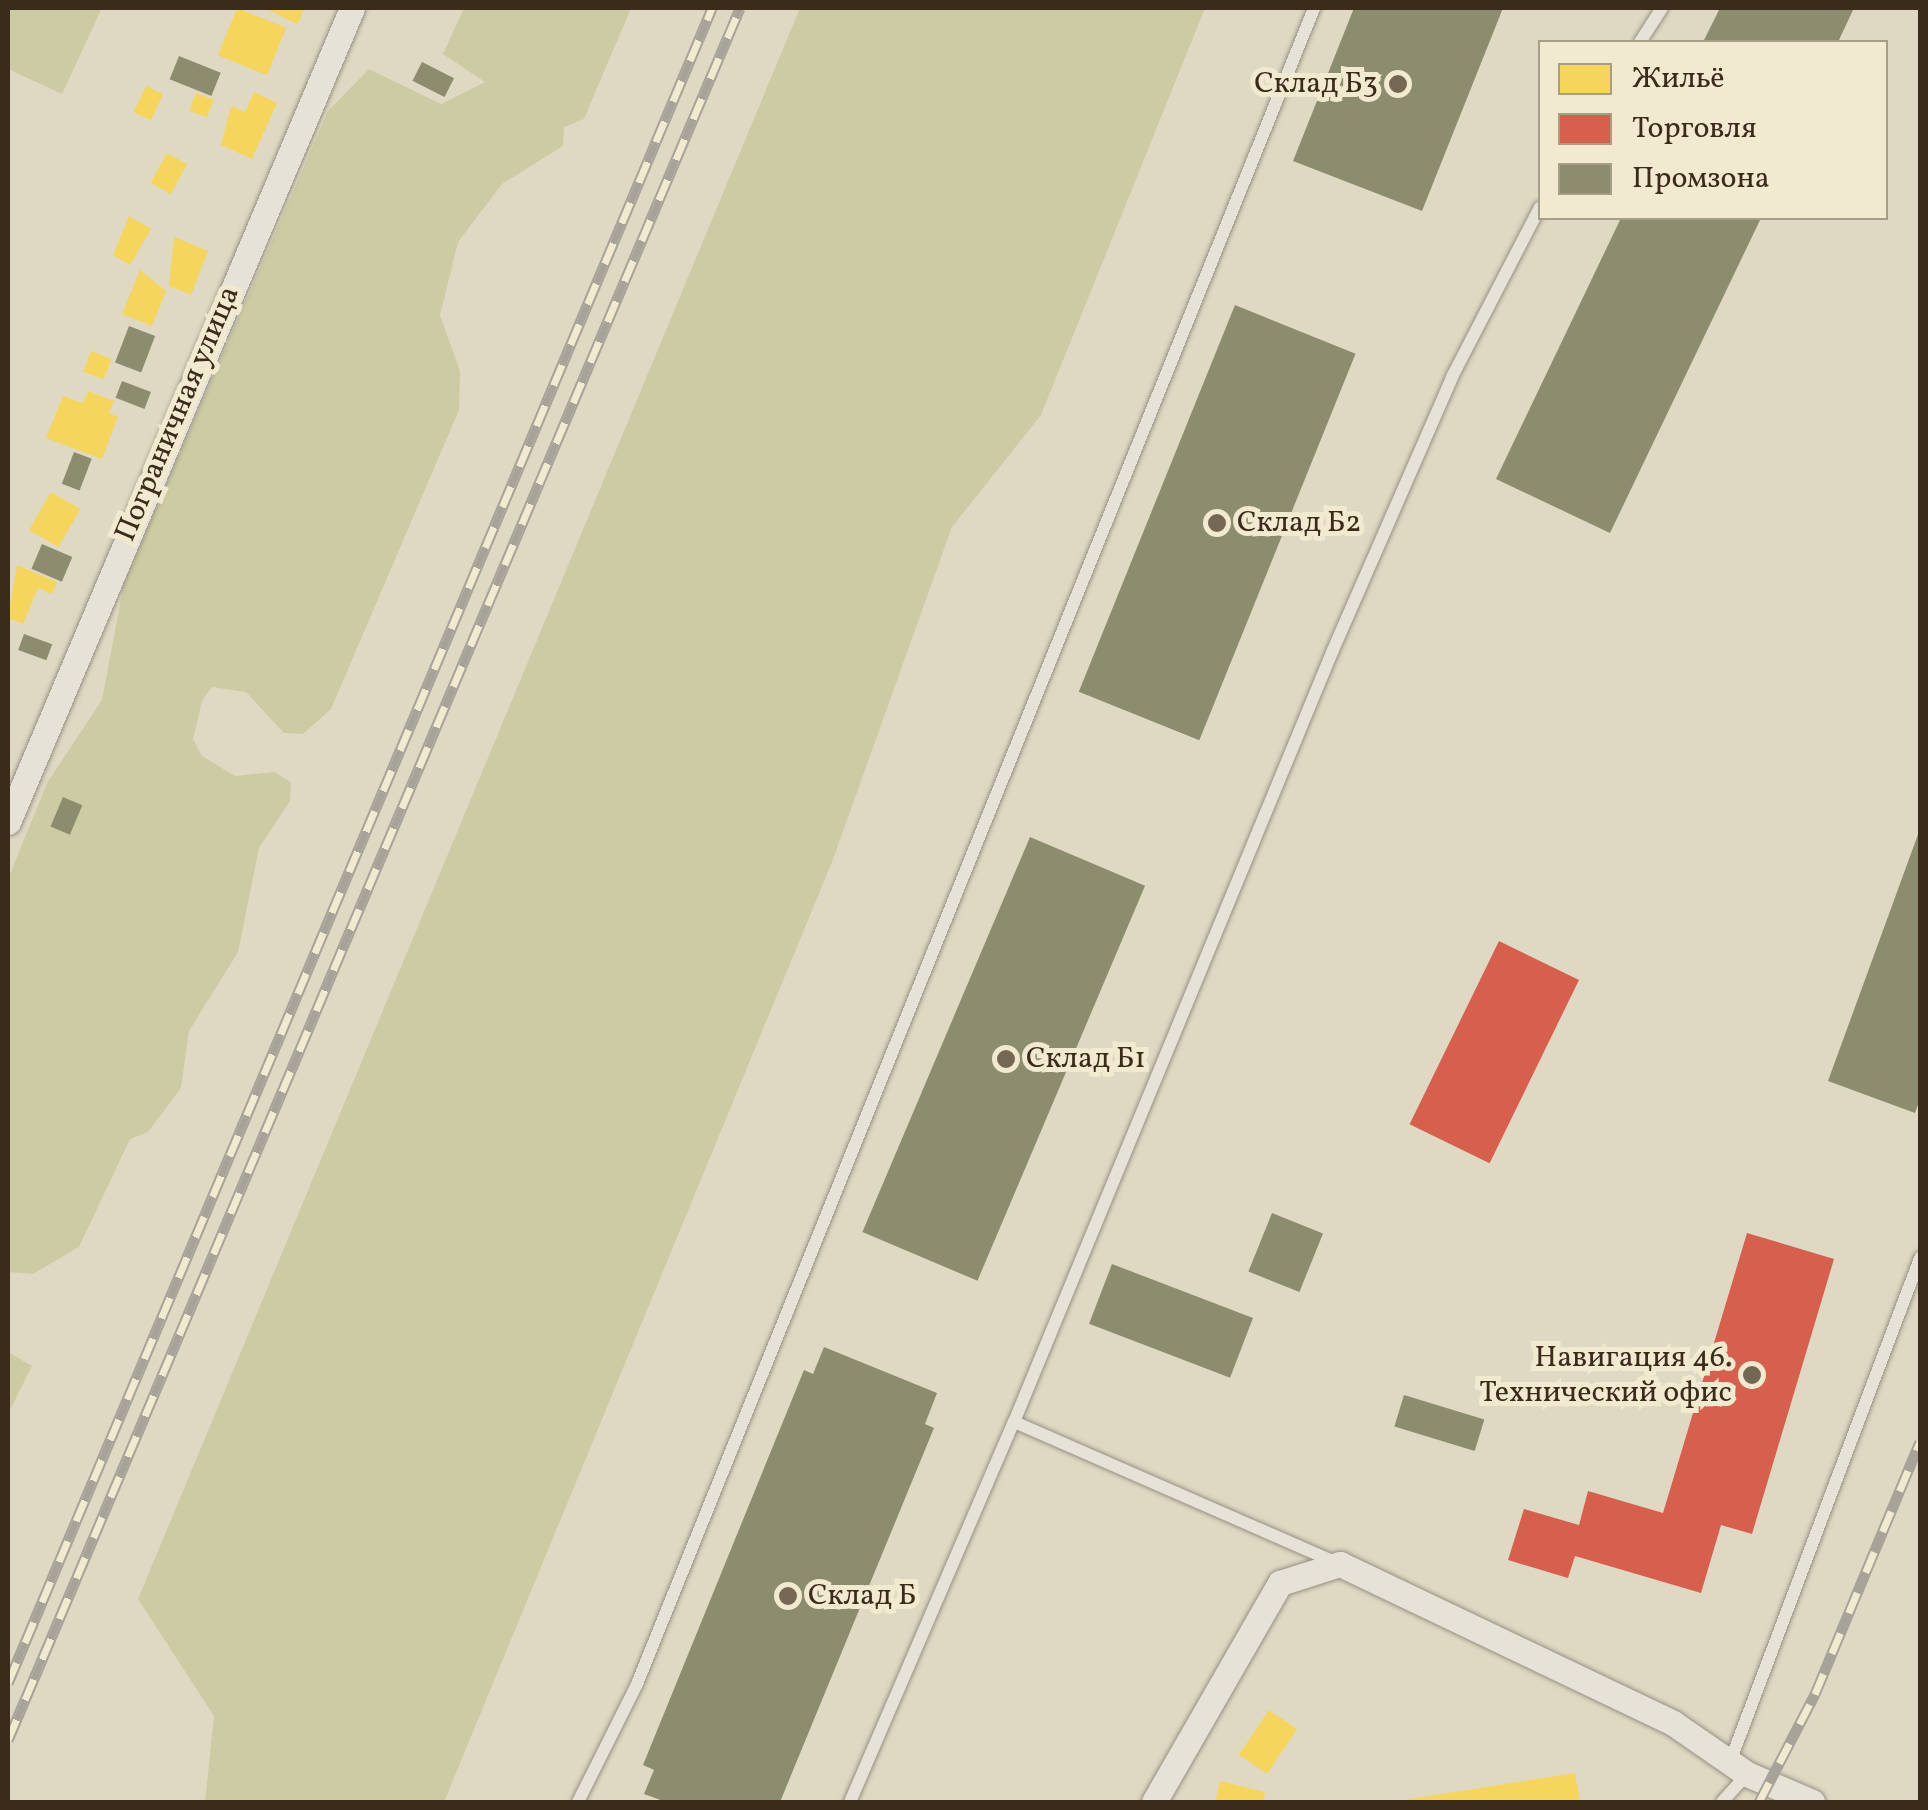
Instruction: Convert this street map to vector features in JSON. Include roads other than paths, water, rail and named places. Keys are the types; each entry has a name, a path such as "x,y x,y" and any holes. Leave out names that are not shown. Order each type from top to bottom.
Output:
{"street":[{"name":"Пограничная улица","path":"8,822 352,8"},
{"path":"1154,1802 1280,1582 1340,1564 1674,1723 1738,1768 1812,1802"}],"lane":[{"path":"578,1802 637,1684 1314,8"},
{"path":"1641,40 1662,8"},
{"path":"850,1802 1014,1422 1332,650 1452,377 1538,211"},
{"path":"1722,1802 1738,1768 1920,1258"},
{"path":"1014,1422 1340,1564"}],"railway":[{"path":"8,1683 712,8"},
{"path":"8,1740 740,8"},
{"path":"1759,1802 1815,1694 1920,1442"}],"place":[{"name":"Склад Б3","path":"1398,84"},
{"name":"Склад Б2","path":"1217,523"},
{"name":"Склад Б1","path":"1006,1059"},
{"name":"Навигация 46. Технический офис","path":"1752,1375"},
{"name":"Склад Б","path":"788,1596"}]}
